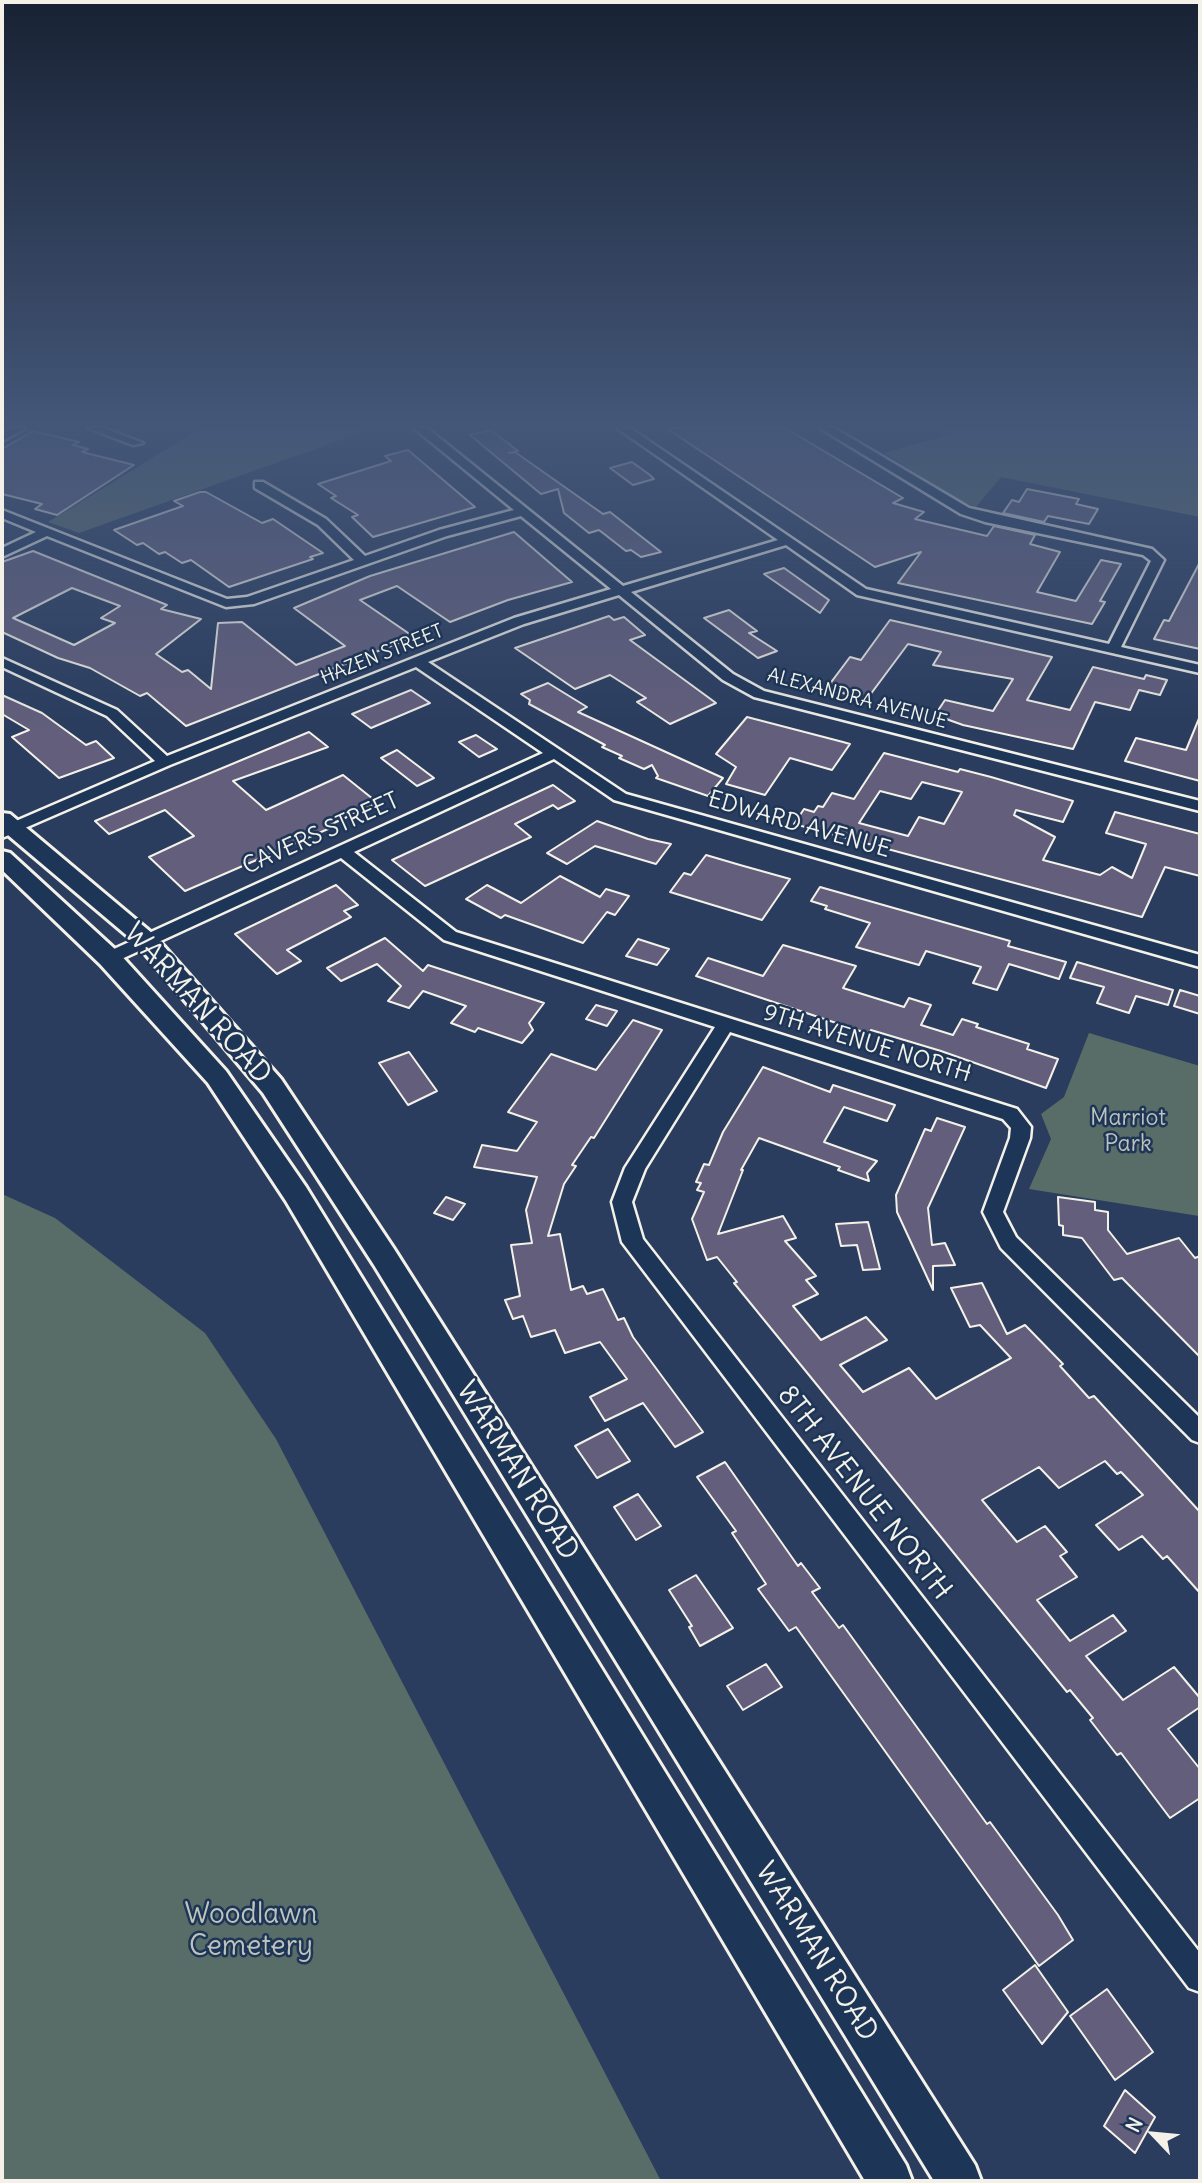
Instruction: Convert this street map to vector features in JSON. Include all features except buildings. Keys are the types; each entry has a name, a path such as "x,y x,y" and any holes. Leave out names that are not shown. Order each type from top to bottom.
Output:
{"main road":[{"name":"WARMAN ROAD","path":"6,826 145,939 272,1086 335,1180 959,2181"},
{"name":"WARMAN ROAD","path":"2,858 109,958 217,1076 296,1194 890,2181"}],"street":[{"path":"42,530 226,603 249,601 455,530"},
{"path":"330,530 363,561"},
{"name":"ALEXANDRA AVENUE","path":"546,530 728,677 759,694 1200,807"},
{"path":"771,530 862,592 1200,669"},
{"path":"1042,530 1147,552 1158,560 1114,649"},
{"path":"2,553 47,532"},
{"name":"HAZEN STREET","path":"6,826 519,621 787,541"},
{"path":"2,662 111,713 165,762"},
{"name":"EDWARD AVENUE","path":"418,662 620,797 1200,961"},
{"name":"CAVERS STREET","path":"109,958 145,939 553,754"},
{"name":"9TH AVENUE NORTH","path":"342,850 450,936 1010,1114 1021,1127 1020,1138 993,1212 1008,1242 1200,1433"},
{"name":"8TH AVENUE NORTH","path":"725,1025 635,1168 621,1202 633,1242 1200,1976"}],"green space":[{"name":"Marriot Park","path":"1089,1033 1200,1066 1199,1216 1029,1189 1051,1139 1041,1114 1064,1097"},
{"name":"Woodlawn Cemetery","path":"2,1194 55,1218 205,1333 276,1439 661,2181 2,2181"}]}
